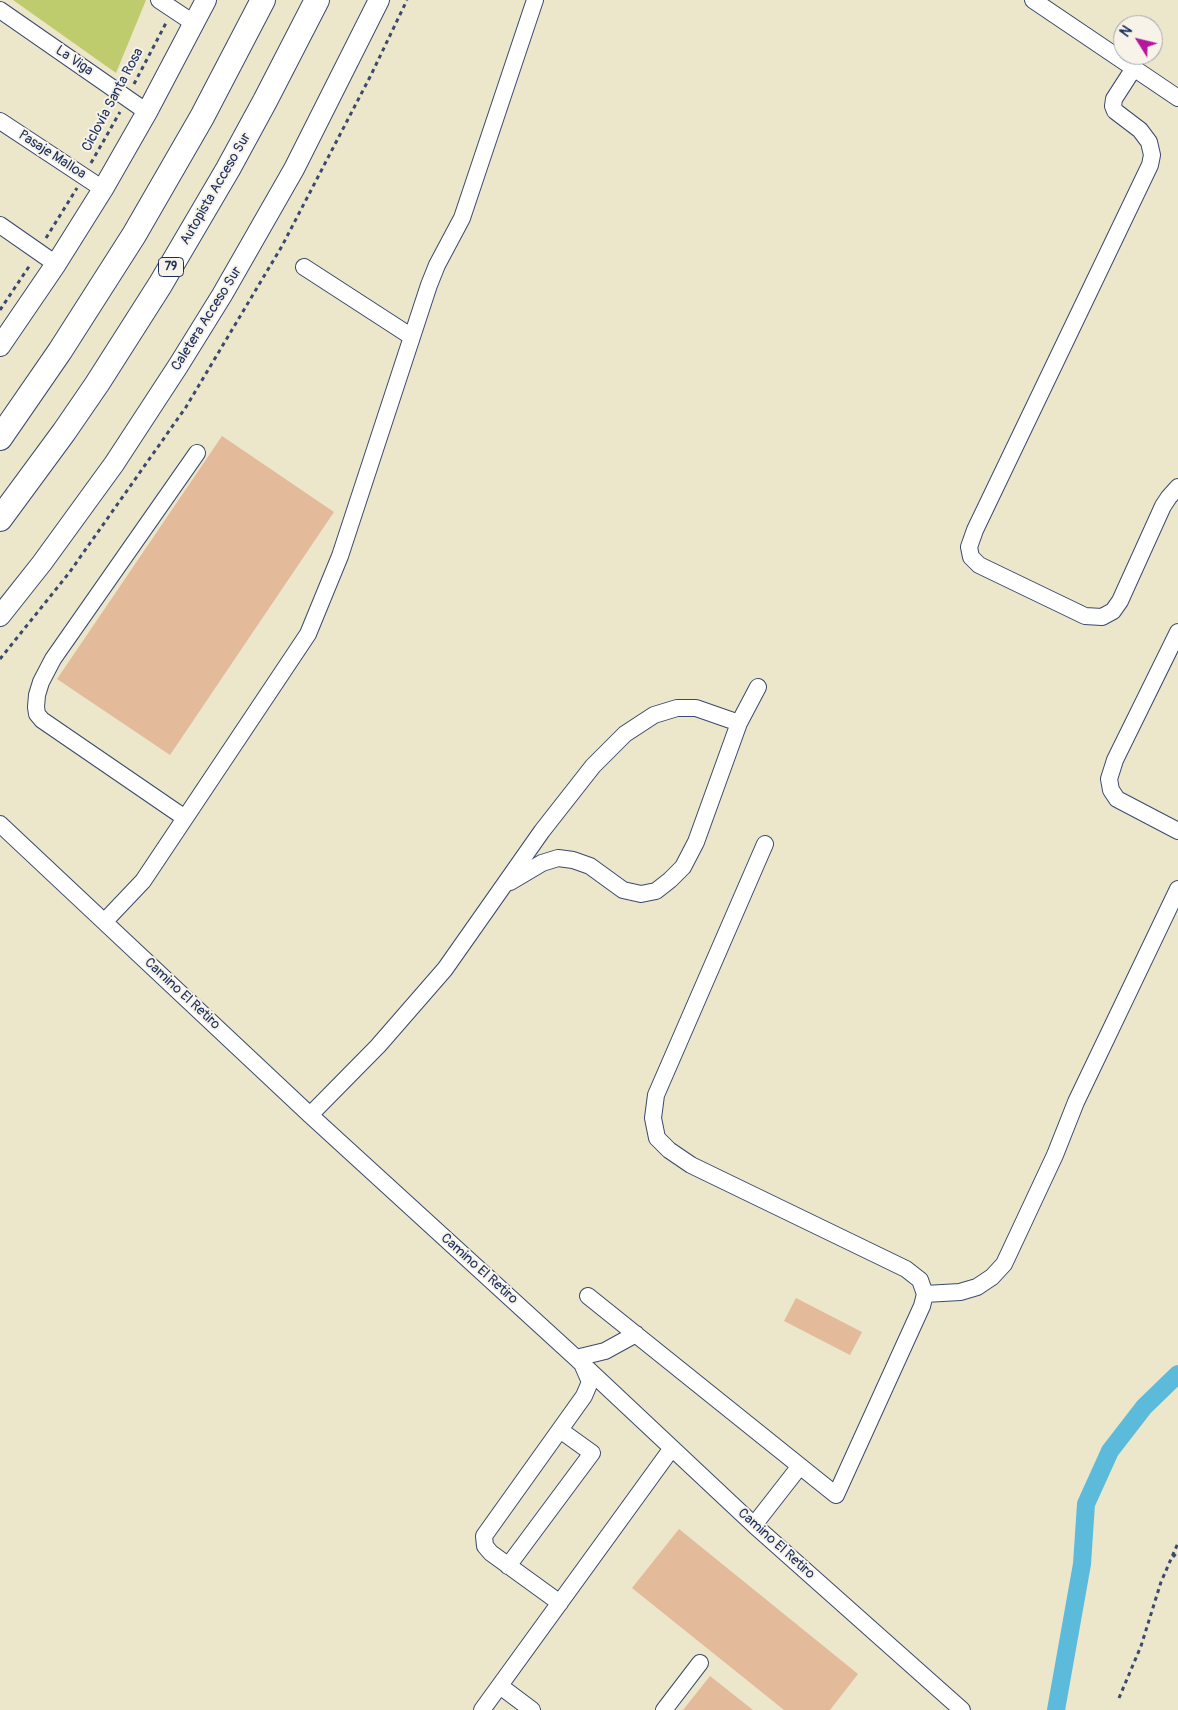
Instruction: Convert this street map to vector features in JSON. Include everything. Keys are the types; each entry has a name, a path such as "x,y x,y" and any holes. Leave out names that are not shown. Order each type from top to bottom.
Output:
{"highway":[{"path":"0,438 60,351 134,235 202,117 263,0"},
{"name":"Autopista Acceso Sur","path":"0,519 70,424 160,285 233,160 317,0"}],"main road":[{"path":"0,346 56,264 103,189 148,112 206,0"},
{"name":"Caletera Acceso Sur","path":"0,616 88,501 144,418 212,311 294,169 378,0"}],"street":[{"path":"159,0 195,24"},
{"path":"105,921 143,881 308,634 340,556 437,265 462,218 535,0"},
{"path":"1033,0 1178,98"},
{"name":"La Viga","path":"0,10 148,112"},
{"path":"1134,68 1114,99 1113,106 1115,111 1140,130 1149,142 1152,155 1150,165 975,530 969,547 971,557 979,565 1085,616 1102,617 1113,611 1120,601 1163,506 1178,487"},
{"name":"Pasaje Malloa","path":"0,121 103,189"},
{"path":"0,225 56,264"},
{"path":"304,267 412,337"},
{"path":"185,818 42,720 37,714 36,707 41,682 53,659 197,453"},
{"path":"1178,632 1115,760 1109,779 1111,790 1117,799 1178,831"},
{"path":"506,884 542,863 558,858 573,860 590,866 623,890 641,894 656,891 683,867 696,842 739,723 758,687"},
{"path":"310,1115 378,1046 445,970 542,831 588,773 625,734 654,715 677,708 696,708 739,723"},
{"name":"Camino El Retiro","path":"0,824 310,1115 754,1524 962,1710"},
{"path":"588,1296 836,1495 922,1306 925,1294 920,1280 906,1269 691,1165 669,1150 657,1138 653,1118 656,1095 765,844"},
{"path":"925,1294 960,1292 977,1287 992,1277 1004,1264 1055,1155 1076,1102 1178,889"},
{"path":"560,1603 491,1553 485,1546 484,1536 584,1396 590,1382 579,1361 605,1351 636,1334"},
{"path":"508,1566 592,1453 560,1430"},
{"path":"482,1710 672,1448"},
{"path":"754,1524 800,1466"},
{"path":"664,1710 700,1662"},
{"path":"500,1686 532,1710"}],"path":[{"name":"Ciclovía Santa Rosa","path":"0,310 84,176 128,98 173,10"},
{"path":"1119,1698 1141,1646 1161,1582 1178,1543"},
{"path":"1171,1559 1178,1551"}],"green space":[{"path":"13,0 146,0 116,73"}],"building":[{"path":"222,436 334,512 170,755 57,679"},
{"path":"796,1298 862,1332 850,1355 784,1321"},
{"path":"679,1529 858,1674 830,1710 784,1710 632,1588"},
{"path":"710,1676 753,1710 683,1710"}],"waterway":[{"path":"1056,1710 1082,1564 1086,1504 1110,1451 1144,1407 1178,1374"}]}
